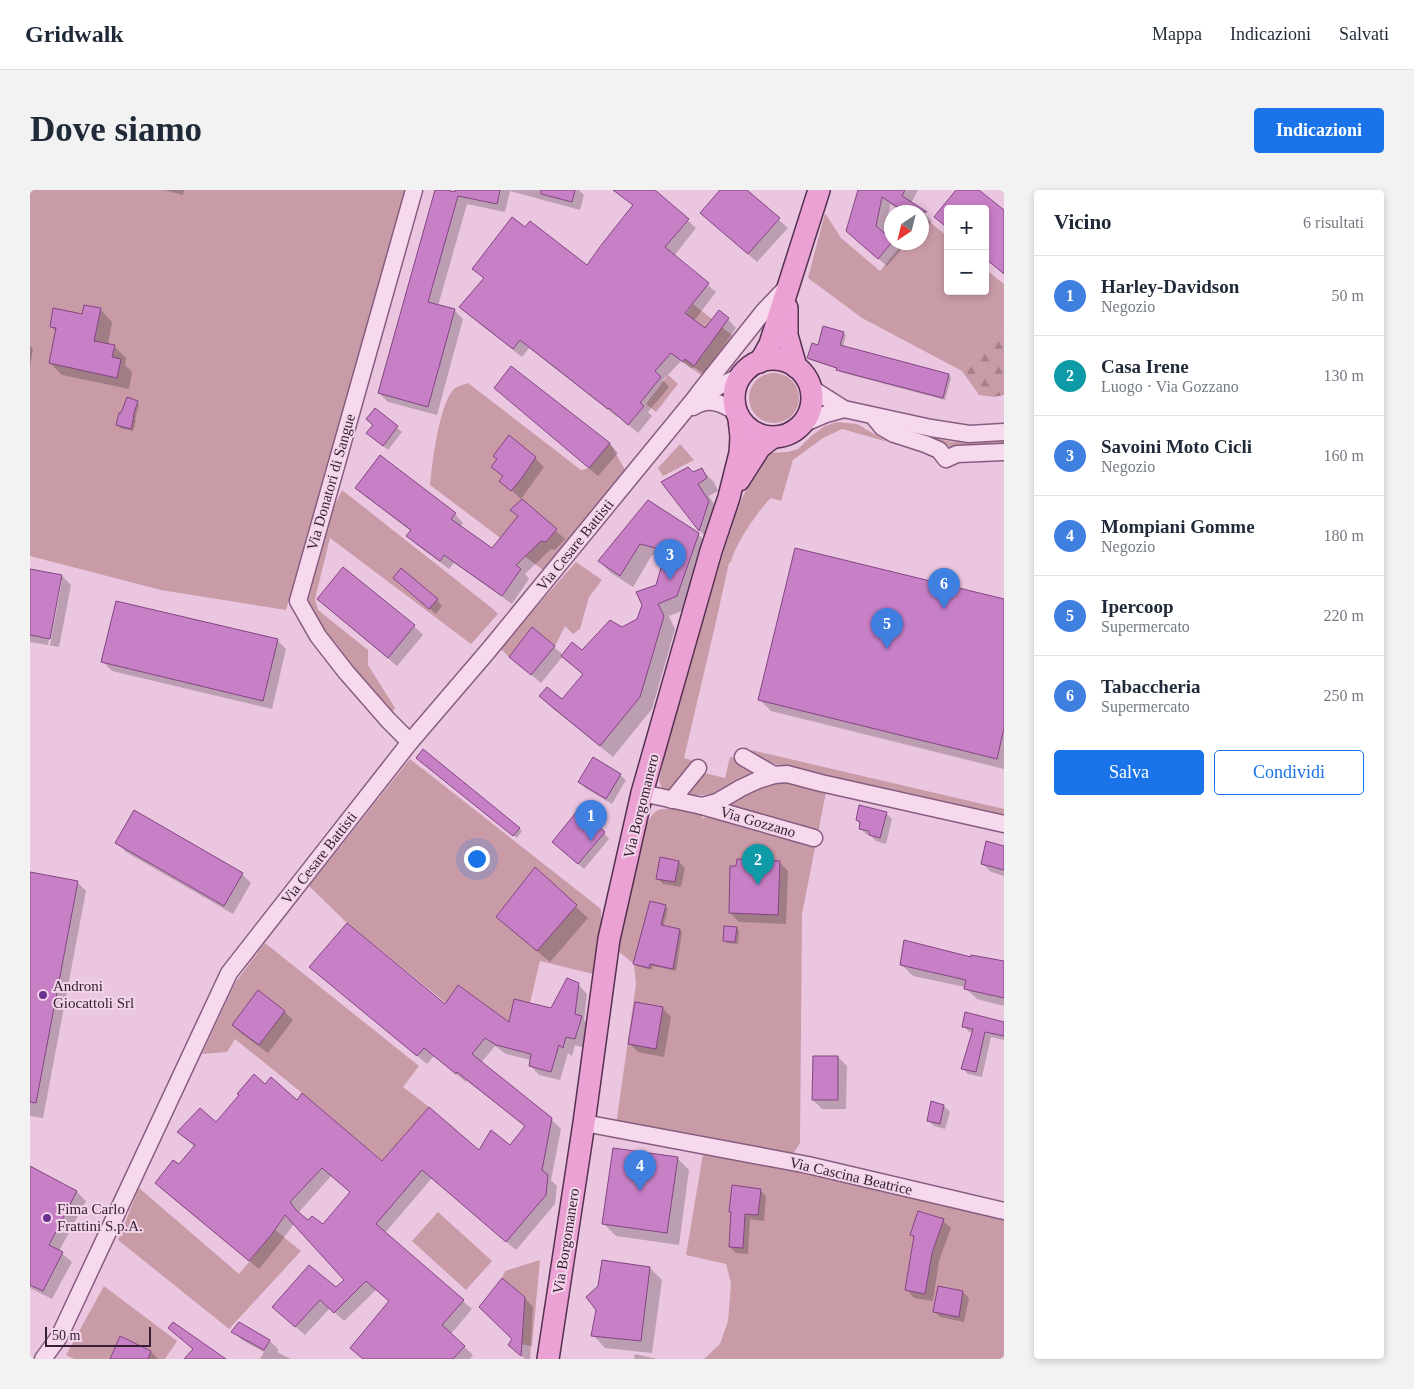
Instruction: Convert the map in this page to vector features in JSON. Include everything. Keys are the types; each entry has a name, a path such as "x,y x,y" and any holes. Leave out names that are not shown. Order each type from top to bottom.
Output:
{"main road":[{"path":"760,362 770,344 818,190"},
{"path":"788,287 787,335 796,367"},
{"path":"767,360 779,360 796,367 807,378 811,388 811,408 807,418 797,430 787,435 772,438 757,434 747,428 738,415 734,401 736,385 741,376 750,367 767,360"},
{"name":"Via Borgomanero","path":"548,1359 584,1123 609,938 642,793 711,551 729,497 740,453 742,437 738,415"},
{"name":"Via Borgomanero","path":"729,497 760,447 772,438"}],"street":[{"name":"Via Donatori di Sangue","path":"410,742 346,672 318,636 298,601 414,190"},
{"name":"Via Cesare Battisti","path":"43,1359 59,1338 229,974 410,742 488,651 683,414 764,311 788,287"},
{"name":"Via Cesare Battisti","path":"696,397 741,376"},
{"path":"811,388 844,409 931,428 970,434 1004,432"},
{"name":"Via Cesare Battisti","path":"683,414 706,401 723,404 738,415"},
{"path":"802,424 844,409"},
{"path":"871,415 882,427 894,434 939,450 946,459 957,454 1004,452"},
{"path":"743,757 774,774 787,774 1004,824"},
{"path":"672,800 698,768"},
{"name":"Via Gozzano","path":"702,806 717,802 741,788 774,774"},
{"name":"Via Gozzano","path":"642,793 702,806 814,838"},
{"name":"Via Cascina Beatrice","path":"584,1123 808,1165 1004,1211"}],"green space":[{"path":"30,190 406,190 286,610 161,590 30,556"},
{"path":"825,213 841,238 880,271 897,250 929,250 929,221 944,234 944,295 989,295 989,272 1004,284 1004,330 962,371 862,318 808,278"},
{"path":"693,304 733,336 705,378 662,346"},
{"path":"1004,330 1004,395 994,397 979,395 962,371"},
{"path":"774,373 783,375 794,384 799,398 797,407 788,418 774,423 765,421 754,412 749,398 751,389 760,378"},
{"path":"668,375 678,384 656,412 646,404"},
{"path":"468,383 581,470 589,468 610,443 625,470 543,570 430,485 437,435 444,407 454,389"},
{"path":"837,422 857,424 888,442 842,429 823,438 793,460 781,501 771,498 748,528 729,563 684,758 694,761 692,770 725,778 730,757 743,760 761,771 719,793 694,796 662,788 659,781 667,745 738,506 768,453 788,452 798,449 825,426"},
{"path":"914,432 951,442 1004,440 1004,448 955,450 945,444 913,438"},
{"path":"680,444 694,460 663,476 658,468"},
{"path":"342,490 498,614 471,644 330,538 315,599 318,610 368,650 368,665 395,708 392,712 318,627 308,601 324,534 322,532"},
{"path":"576,562 602,580 589,597 580,629 573,634 565,626 555,646 532,628 509,657 500,648"},
{"path":"751,750 1004,809 1004,818 775,764 750,754"},
{"path":"410,759 601,909 601,937 593,974 540,961 530,1003 514,999 509,1022 458,985 446,1003 347,923 309,886"},
{"path":"779,779 827,787 802,914 800,1143 790,1159 616,1125 636,984 634,964 618,951 644,829 651,816 658,810 673,809 701,814 703,819 723,803"},
{"path":"265,943 419,1066 403,1087 429,1107 382,1161 235,1039 227,1052 202,1054 235,983"},
{"path":"704,1148 1004,1216 1004,1359 704,1359 720,1344 728,1321 731,1283 726,1264 686,1255"},
{"path":"139,1188 239,1274 275,1230 301,1251 229,1329 118,1240"},
{"path":"438,1212 492,1261 466,1290 412,1241"},
{"path":"540,1260 532,1346 519,1344 523,1333 525,1297 502,1278 505,1271"},
{"path":"104,1286 177,1341 165,1359 74,1359 66,1355"}],"building":[{"path":"435,190 455,192 455,190 500,190 497,204 458,196 428,302 455,309 428,407 378,393"},
{"path":"541,190 575,190 572,202 541,194"},
{"path":"613,190 655,190 689,219 665,247 709,283 685,313 705,328 719,310 729,318 694,366 685,359 683,362 671,353 655,371 661,377 640,403 644,406 628,425 609,408 520,340 513,349 459,307 484,278 472,269 512,217 525,227 530,221 587,265 633,205"},
{"path":"720,190 747,190 780,218 748,254 700,213"},
{"path":"858,190 905,190 902,196 916,205 894,205 882,197 876,226 884,232 885,250 878,259 846,231"},
{"path":"956,190 979,190 1004,210 1004,274 989,261 989,205 944,205 944,225 934,217"},
{"path":"84,305 101,308 94,341 115,345 112,357 121,359 117,378 49,363 56,328 50,327 53,308 82,314"},
{"path":"823,326 844,332 840,345 949,374 943,398 836,370 837,368 807,358 812,343 818,345"},
{"path":"511,366 610,443 589,468 494,388"},
{"path":"127,397 138,401 131,429 116,425 119,413 121,413"},
{"path":"375,408 398,426 383,446 366,433 373,425 366,419"},
{"path":"509,435 536,457 511,491 499,481 503,476 491,467 497,459 493,456"},
{"path":"380,455 456,513 451,519 492,548 518,516 510,510 522,499 557,529 546,542 541,541 516,565 521,569 502,596 444,555 440,561 406,536 411,530 355,488"},
{"path":"688,467 693,472 702,468 707,478 698,484 709,501 699,531 661,482"},
{"path":"648,500 699,533 677,596 658,604 664,616 640,697 600,746 539,696 547,687 562,699 583,674 561,656 572,642 582,650 610,620 622,627 637,619 642,605 636,592 656,585 666,551 640,544 620,576 598,561"},
{"path":"795,548 1004,599 1004,728 997,759 758,700"},
{"path":"343,567 415,625 388,658 317,599"},
{"path":"401,568 438,599 429,609 393,578"},
{"path":"30,569 62,575 50,639 30,635"},
{"path":"116,601 278,639 263,701 101,662"},
{"path":"532,627 555,646 531,675 509,657"},
{"path":"423,749 520,828 513,836 416,758"},
{"path":"593,757 621,774 606,799 578,782"},
{"path":"859,805 887,812 880,838 869,835 869,831 859,829 860,822 856,820"},
{"path":"134,810 243,873 224,906 115,843"},
{"path":"578,810 605,832 578,864 552,842"},
{"path":"986,841 1004,846 1004,870 981,864"},
{"path":"660,857 679,861 675,882 656,879"},
{"path":"737,859 780,861 778,915 729,913 730,866 736,866"},
{"path":"535,867 577,905 537,951 496,917"},
{"name":"Androni Giocattoli Srl","path":"30,872 78,881 36,1103 30,1102"},
{"path":"650,901 666,905 661,925 680,929 673,969 650,964 649,968 633,964"},
{"path":"347,923 445,1004 458,985 509,1022 514,999 551,1008 567,978 579,983 575,1014 582,1016 575,1039 566,1037 563,1048 559,1045 551,1072 529,1066 531,1054 496,1045 485,1038 472,1054 552,1118 542,1170 548,1175 546,1195 506,1242 422,1170 376,1224 464,1300 442,1325 465,1346 453,1359 363,1359 350,1348 389,1301 366,1281 334,1313 320,1300 295,1327 272,1307 309,1265 336,1287 344,1280 285,1215 249,1261 155,1183 173,1160 179,1164 195,1145 177,1132 200,1108 216,1122 254,1074 265,1084 271,1077 297,1100 302,1093 382,1161 429,1107 479,1150 491,1130 510,1145 525,1126 424,1048 417,1056 309,967","holes":["322,1168 350,1192 323,1224 312,1216 308,1220 290,1202"]},
{"path":"724,926 737,927 735,942 723,941"},
{"path":"904,940 971,957 971,955 1004,961 1004,998 964,989 966,980 900,965"},
{"path":"258,990 285,1011 259,1045 232,1025"},
{"path":"635,1002 663,1007 656,1049 628,1044"},
{"path":"965,1012 1004,1022 1004,1036 985,1032 976,1072 961,1069 973,1029 962,1027"},
{"path":"813,1056 838,1056 838,1100 812,1100"},
{"path":"931,1101 944,1105 940,1124 927,1121"},
{"path":"613,1148 678,1157 667,1233 602,1224"},
{"name":"Fima Carlo Frattini S.p.A.","path":"30,1166 77,1191 49,1245 63,1252 43,1291 30,1285"},
{"path":"732,1185 761,1189 758,1215 745,1214 743,1248 729,1247 731,1212 729,1212"},
{"path":"918,1211 944,1219 932,1253 925,1294 905,1290 914,1236 910,1235"},
{"path":"602,1260 650,1267 641,1341 591,1336 596,1310 586,1297 598,1286"},
{"path":"502,1278 525,1297 521,1356 508,1345 512,1339 479,1307"},
{"path":"938,1286 963,1291 959,1317 933,1312"},
{"path":"173,1322 226,1359 184,1359 193,1349 168,1328"},
{"path":"239,1322 270,1340 264,1350 231,1332"},
{"path":"120,1336 151,1351 148,1359 110,1359"}],"place":[{"name":"Savoini Moto Cicli","path":"670,580"},
{"name":"Tabaccheria","path":"944,609"},
{"name":"Ipercoop","path":"887,649"},
{"name":"Harley-Davidson","path":"591,841"},
{"name":"Casa Irene","path":"758,885"},
{"name":"Androni Giocattoli Srl","path":"43,995"},
{"name":"Mompiani Gomme","path":"640,1191"},
{"name":"Fima Carlo Frattini S.p.A.","path":"47,1218"}]}
